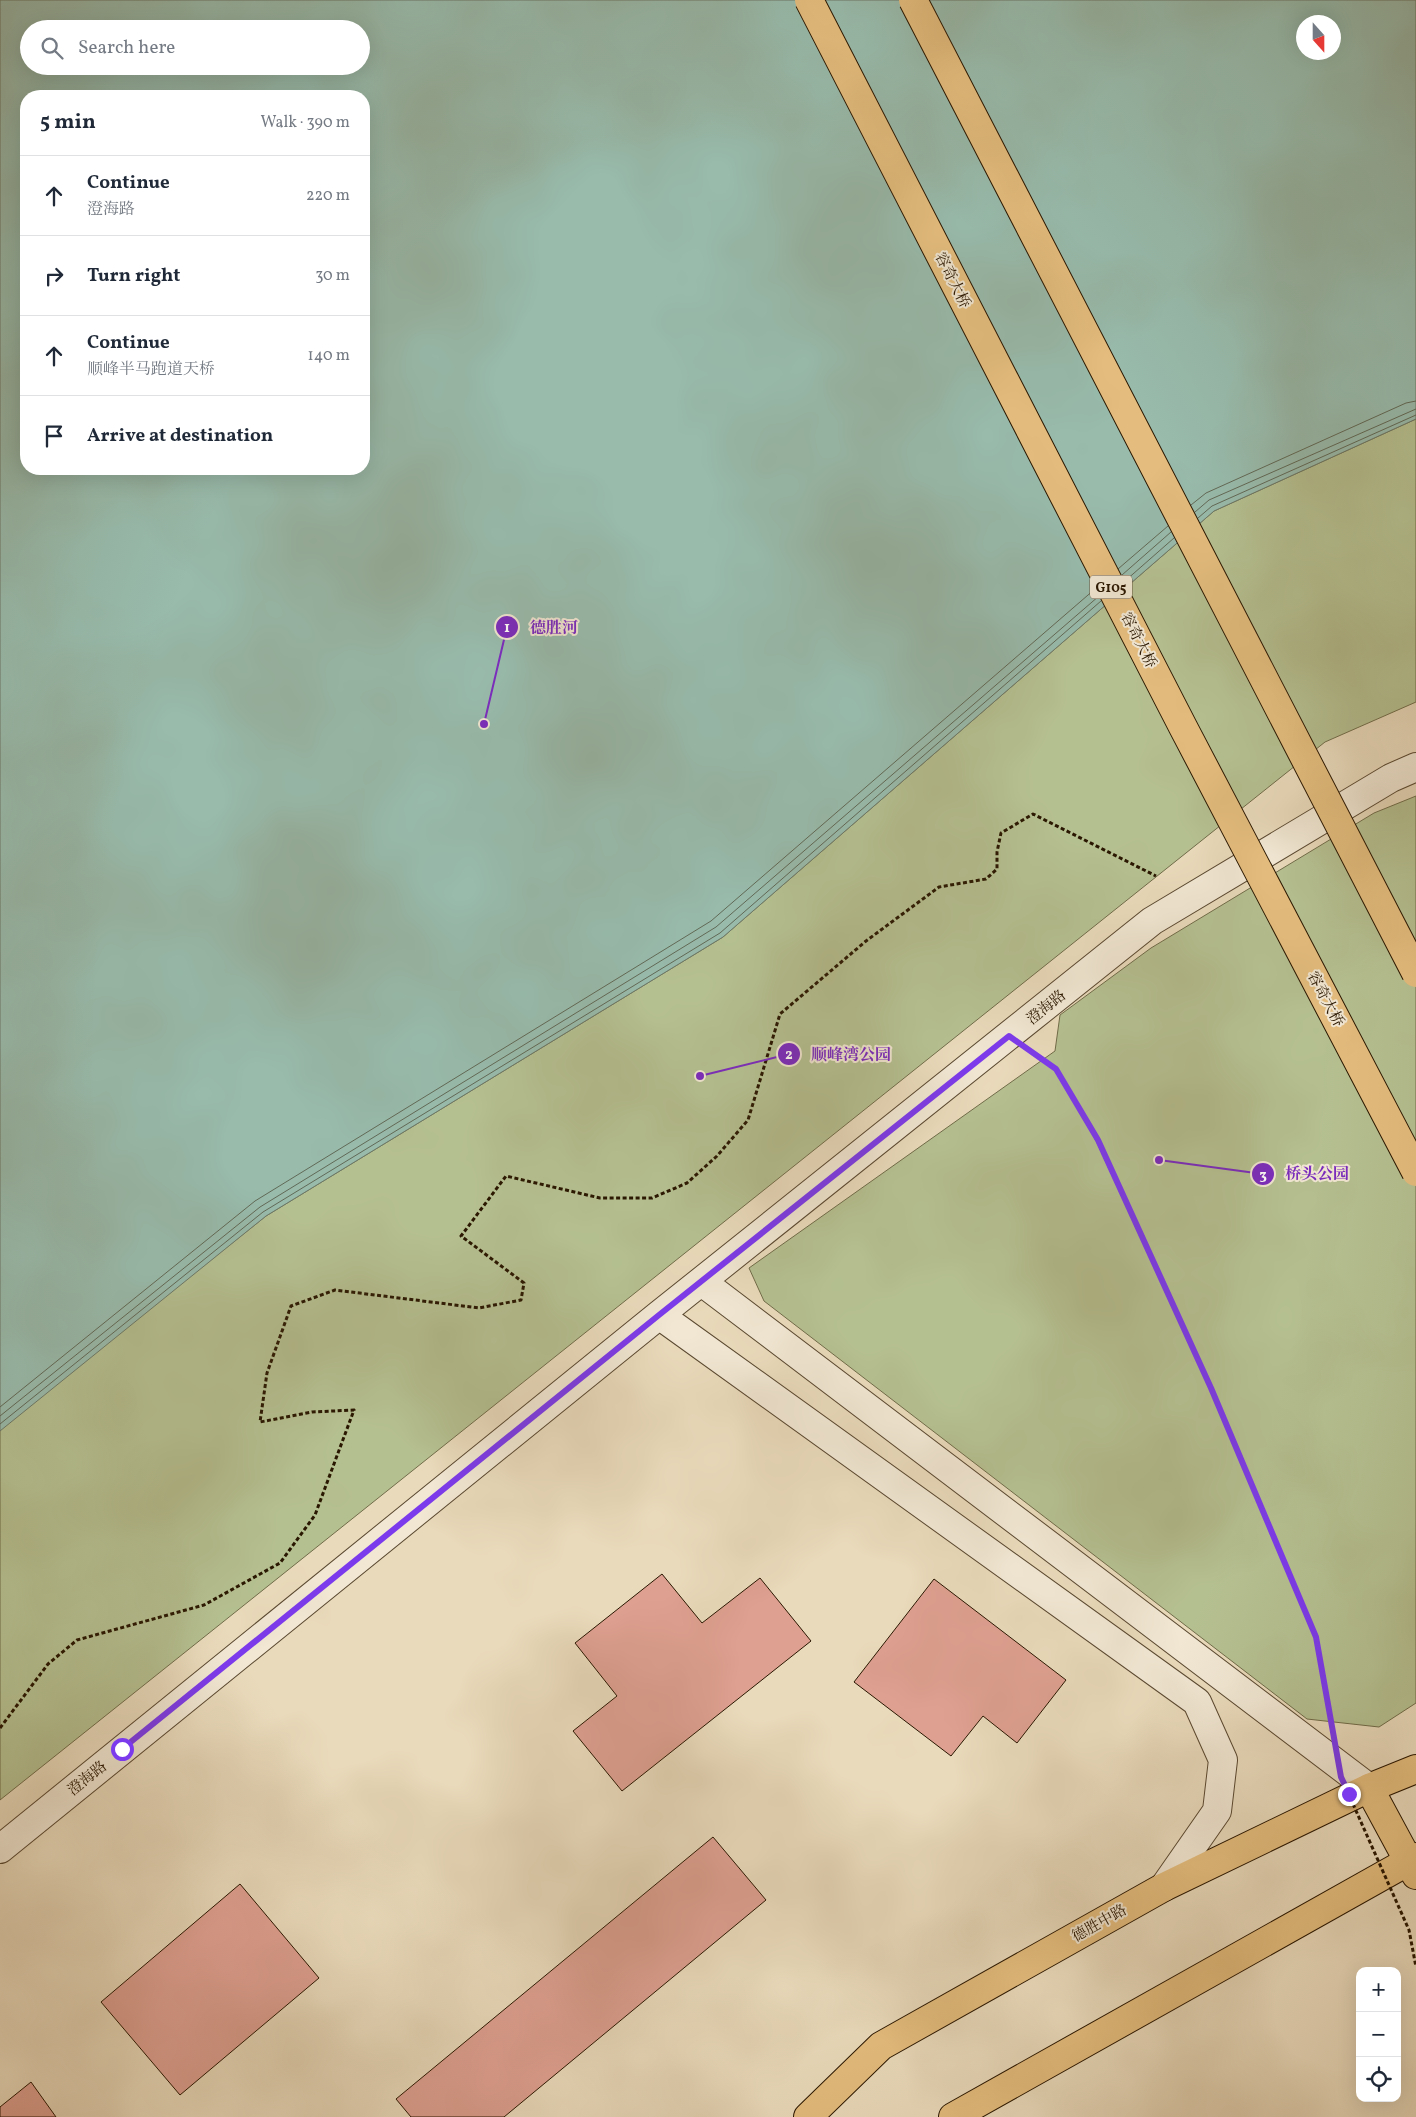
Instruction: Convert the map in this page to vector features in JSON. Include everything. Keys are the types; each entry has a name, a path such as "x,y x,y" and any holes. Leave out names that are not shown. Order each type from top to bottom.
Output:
{"main road":[{"name":"容奇大桥","path":"809,0 1179,718 1416,1172"},
{"path":"914,0 1416,973"},
{"name":"德胜中路","path":"808,2117 881,2046 1164,1887 1369,1788 1416,1769"},
{"path":"953,2117 1414,1864 1369,1788"}],"street":[{"name":"澄海路","path":"0,1849 659,1315 1152,921 1391,778 1416,767"},
{"path":"702,1282 1369,1788"},
{"path":"659,1315 1196,1702 1223,1760 1217,1811 1164,1887"}],"path":[{"path":"0,1728 48,1664 78,1640 204,1605 280,1563 315,1515 354,1410 312,1412 260,1422 267,1373 291,1306 335,1290 479,1308 521,1300 524,1283 461,1236 506,1176 600,1198 652,1198 687,1183 717,1156 748,1120 780,1014 866,940 939,887 986,879 997,869 997,852 1001,833 1033,814 1156,876"},
{"path":"1009,1036 1056,1069 1098,1140 1211,1388 1316,1637 1341,1777 1409,1930 1416,1967"}],"shaded area":[{"path":"1416,419 1416,702 1325,742 0,1800 0,1428 266,1216 723,937 1214,511"},
{"path":"1416,796 1416,1703 1379,1727 1307,1719 764,1301 749,1268 1055,1051 1060,1015 1151,948 1374,813"}],"water":[{"path":"0,0 1416,0 1416,419 1214,511 723,937 266,1216 0,1431"}],"building":[{"path":"662,1574 702,1623 760,1578 811,1641 622,1791 573,1731 617,1696 575,1643"},
{"path":"934,1579 1066,1680 1017,1743 983,1716 951,1756 854,1682"},
{"path":"713,1837 766,1900 504,2117 411,2117 396,2099"},
{"path":"240,1884 319,1978 180,2095 101,2002"},
{"path":"31,2082 56,2117 0,2117 0,2107"}],"place":[{"name":"德胜河","path":"484,724"},
{"name":"顺峰湾公园","path":"700,1076"},
{"name":"桥头公园","path":"1159,1160"}],"route":[{"path":"122,1749 659,1315 1009,1036 1056,1069 1098,1140 1211,1388 1316,1637 1341,1777 1349,1794"}]}
